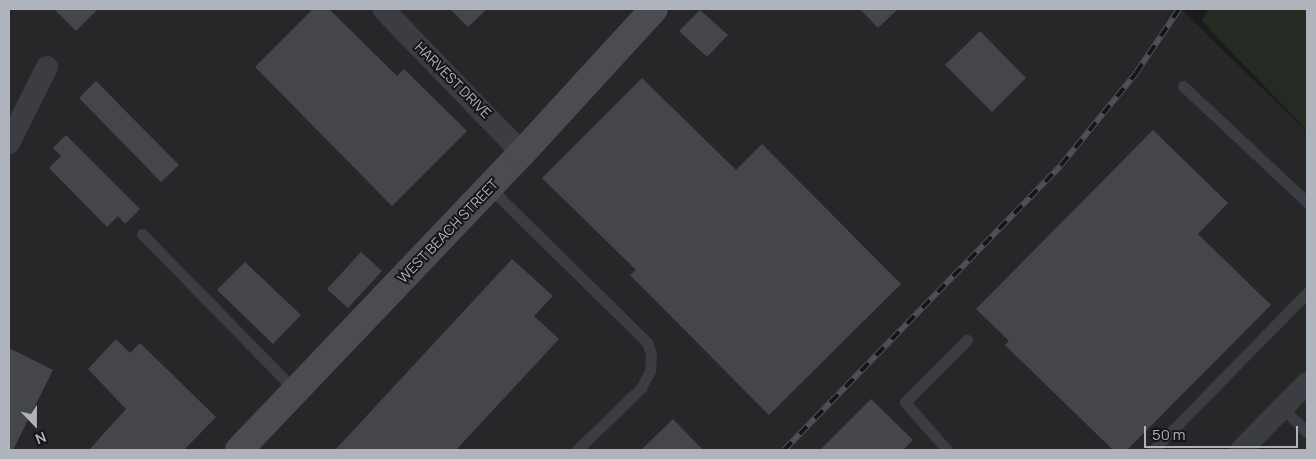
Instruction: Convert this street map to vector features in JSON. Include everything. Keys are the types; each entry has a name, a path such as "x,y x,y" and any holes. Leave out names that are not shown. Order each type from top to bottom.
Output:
{"main road":[{"name":"WEST BEACH STREET","path":"239,450 522,153 654,9"}],"street":[{"name":"HARVEST DRIVE","path":"382,9 522,153"},
{"path":"9,143 47,67"},
{"path":"1241,450 1307,382"}],"lane":[{"path":"1183,86 1307,202"},
{"path":"489,188 646,342 651,353 650,371 641,388 577,450"},
{"path":"142,234 296,391"},
{"path":"1152,450 1307,294"},
{"path":"947,450 905,402 967,340"},
{"path":"1282,408 1307,432"}],"shaded area":[{"path":"9,9 1181,9 1307,132 1307,450 9,450"},
{"path":"1208,9 1307,9 1307,131 1202,21"}],"building":[{"path":"54,9 98,9 76,31"},
{"path":"313,9 329,9 397,76 404,69 467,131 392,206 255,67"},
{"path":"450,9 487,9 468,27"},
{"path":"860,9 898,9 878,28"},
{"path":"700,10 728,35 707,57 679,31"},
{"path":"980,31 1026,78 992,112 945,65"},
{"path":"642,78 736,170 762,144 901,284 769,415 630,275 636,270 542,178"},
{"path":"96,81 179,165 161,182 79,98"},
{"path":"1153,130 1228,203 1198,234 1271,305 1127,450 1113,450 1005,345 1009,341 976,309"},
{"path":"66,135 140,209 125,224 118,216 107,227 49,168 61,156 53,148"},
{"path":"361,252 382,271 348,308 327,289"},
{"path":"512,259 553,296 534,316 559,339 456,450 335,450"},
{"path":"245,262 301,315 273,344 217,290"},
{"path":"116,339 130,353 140,343 216,417 184,450 89,450 126,409 88,369"},
{"path":"9,348 53,370 13,450 9,450"},
{"path":"871,399 913,440 903,450 820,450"},
{"path":"673,419 703,450 641,450"}],"railway":[{"path":"784,450 1061,165 1136,73 1179,9"}]}
